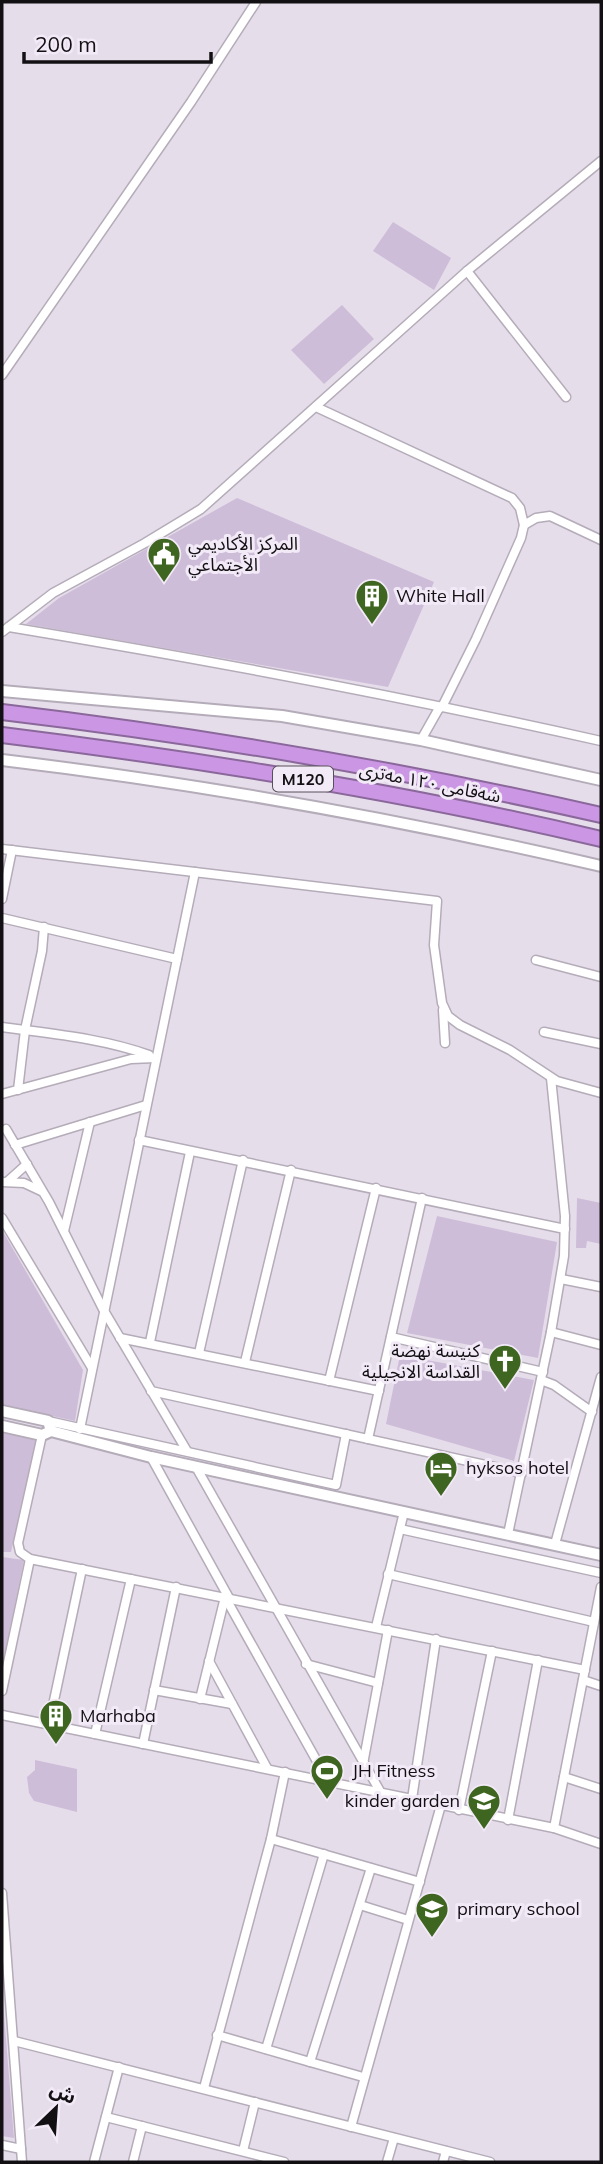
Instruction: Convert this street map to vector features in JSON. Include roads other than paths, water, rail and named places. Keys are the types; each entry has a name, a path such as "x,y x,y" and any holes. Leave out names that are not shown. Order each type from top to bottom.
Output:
{"highway":[{"name":"شەقامی ١٢٠ مەتری","path":"2,712 290,752 510,794 601,815"},
{"name":"شەقامی ١٢٠ مەتری","path":"2,735 272,773 429,802 601,839"}],"street":[{"path":"2,375 191,102 256,2"},
{"path":"6,630 53,593 201,509 467,271 601,161"},
{"path":"467,271 566,397"},
{"path":"316,407 512,498 520,508 524,525 521,538 477,639 443,705 421,740"},
{"path":"524,525 536,518 550,516 601,540"},
{"path":"6,630 214,662 443,705 601,741"},
{"path":"2,691 282,716 421,740 601,780"},
{"path":"2,760 297,803 515,846 601,866"},
{"path":"2,849 437,901 433,945 443,1007 445,1042"},
{"path":"2,899 5,865 12,850"},
{"path":"80,1429 195,872"},
{"path":"2,918 177,959"},
{"path":"18,1090 25,1030 42,951 44,927"},
{"path":"536,960 601,977"},
{"path":"443,1007 456,1023 510,1050 551,1078 571,1087 601,1093"},
{"path":"2,1027 102,1042 155,1058"},
{"path":"544,1032 601,1044"},
{"path":"2,1094 131,1059 155,1058"},
{"path":"508,1534 561,1279 565,1229 551,1078"},
{"path":"15,1145 146,1105"},
{"path":"64,1231 90,1122"},
{"path":"6,1129 44,1193 103,1309 187,1451"},
{"path":"139,1140 565,1229"},
{"path":"150,1342 190,1152"},
{"path":"199,1353 243,1160"},
{"path":"5,1182 27,1164"},
{"path":"245,1362 290,1170"},
{"path":"5,1182 24,1183 44,1193"},
{"path":"329,1381 376,1188"},
{"path":"368,1439 422,1198"},
{"path":"2,1218 92,1368"},
{"path":"561,1279 601,1287"},
{"path":"551,1332 601,1345"},
{"path":"391,1337 542,1376 592,1412"},
{"path":"120,1338 379,1391"},
{"path":"555,1544 601,1377"},
{"path":"152,1391 522,1473"},
{"path":"2,1411 47,1429 151,1457 601,1555"},
{"path":"2,1426 80,1429 336,1485 346,1434"},
{"path":"47,1429 18,1542 20,1552 30,1559 585,1670"},
{"path":"151,1457 328,1781"},
{"path":"196,1467 381,1793"},
{"path":"376,1627 404,1512"},
{"path":"400,1530 601,1573"},
{"path":"2,1691 30,1559"},
{"path":"49,1724 82,1569"},
{"path":"388,1574 594,1622"},
{"path":"95,1734 131,1578"},
{"path":"143,1744 176,1587"},
{"path":"554,1828 601,1587"},
{"path":"200,1699 227,1597"},
{"path":"363,1764 388,1630"},
{"path":"412,1799 436,1639"},
{"path":"459,1810 492,1651"},
{"path":"508,1820 538,1660"},
{"path":"209,1661 267,1768"},
{"path":"306,1664 378,1683"},
{"path":"583,1680 601,1686"},
{"path":"154,1690 232,1704"},
{"path":"2,1715 554,1828 601,1844"},
{"path":"204,2088 271,1839 285,1772"},
{"path":"564,1777 601,1790"},
{"path":"351,2127 440,1805"},
{"path":"271,1839 420,1882"},
{"path":"266,2049 324,1854"},
{"path":"310,2062 371,1868"},
{"path":"2,1893 22,2162"},
{"path":"360,1905 408,1920"},
{"path":"218,2035 363,2077"},
{"path":"13,2041 489,2162"},
{"path":"94,2162 119,2067"},
{"path":"243,2151 255,2102"},
{"path":"106,2117 284,2162"},
{"path":"133,2162 142,2126"},
{"path":"387,2162 394,2138"},
{"path":"2,2145 21,2149"},
{"path":"443,2162 446,2151"}],"place":[{"name":"المركز الأكاديمي الأجتماعي","path":"164,584"},
{"name":"White Hall","path":"372,626"},
{"name":"كنيسة نهضة القداسة الانجيلية","path":"505,1391"},
{"name":"hyksos hotel","path":"441,1498"},
{"name":"Marhaba","path":"56,1746"},
{"name":"JH Fitness","path":"327,1801"},
{"name":"kinder garden","path":"484,1831"},
{"name":"primary school","path":"432,1939"}]}
